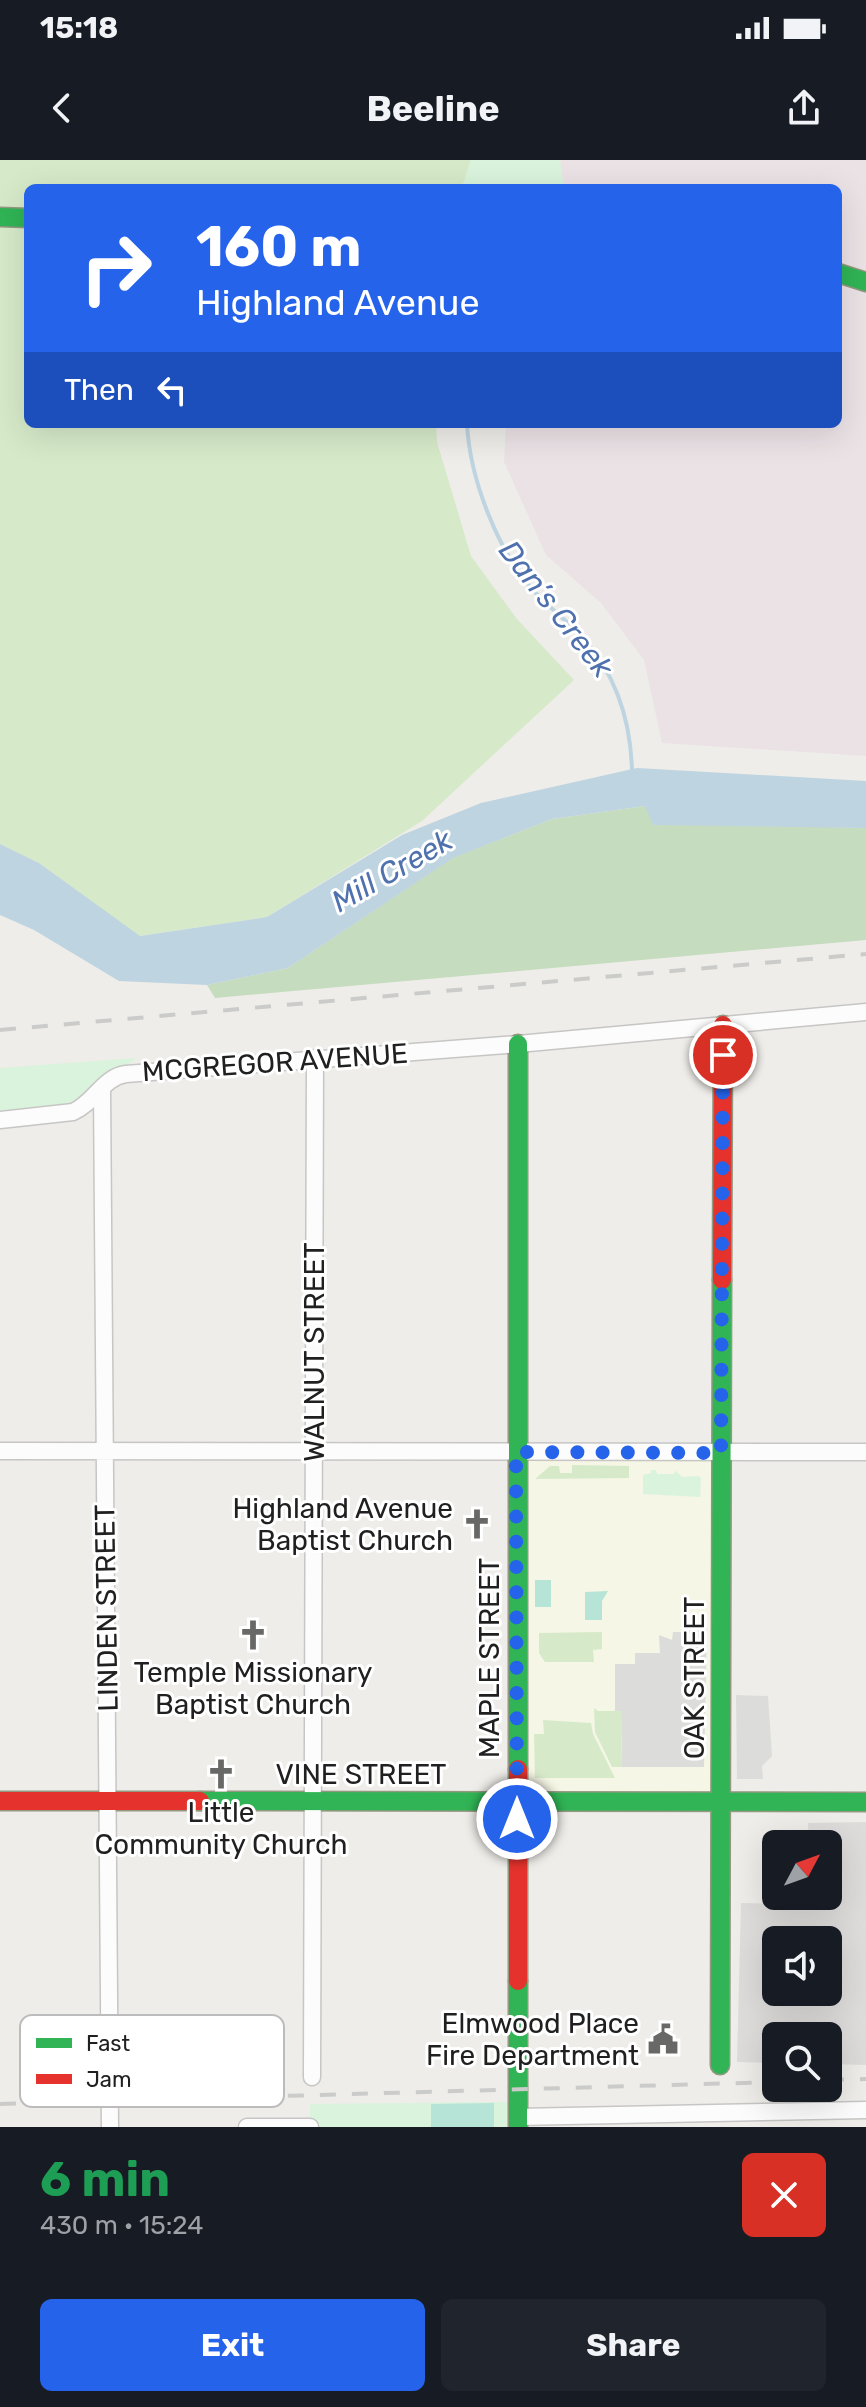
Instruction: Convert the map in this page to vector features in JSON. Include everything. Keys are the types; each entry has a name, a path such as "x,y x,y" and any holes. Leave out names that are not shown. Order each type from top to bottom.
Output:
{"street":[{"path":"0,217 24,218"},
{"path":"842,274 866,282"},
{"name":"MCGREGOR AVENUE","path":"0,1120 73,1112 83,1108 115,1075 518,1044 866,1012"},
{"name":"OAK STREET","path":"720,2065 723,1025"},
{"name":"MAPLE STREET","path":"518,1044 518,2122"},
{"name":"WALNUT STREET","path":"312,2077 315,1058"},
{"name":"LINDEN STREET","path":"102,1088 109,2015"},
{"path":"0,1451 866,1452"},
{"name":"VINE STREET","path":"0,1801 866,1802"},
{"name":"LINDEN STREET","path":"110,2107 110,2127"},
{"path":"518,2122 836,2119 866,2110"},
{"path":"247,2127 310,2126"}],"shaded area":[{"path":"560,160 866,160 866,756 662,743 644,660 601,603 546,555 504,462 506,428 842,428 842,184 563,184"},
{"path":"516,1452 721,1453 722,1802 517,1801"},
{"path":"707,1625 704,1767 622,1767 621,1712 615,1711 615,1664 635,1664 635,1653 660,1653 659,1635 672,1640 673,1632 688,1632 688,1626"},
{"path":"736,1695 768,1696 772,1756 762,1766 763,1779 737,1779"},
{"path":"866,1822 866,2065 842,2064 842,2022 762,2022 762,2063 737,2062 741,1903 762,1903 762,1910 842,1910 842,1830 808,1830 808,1823"}],"green space":[{"path":"0,160 471,160 463,184 24,184 24,428 436,428 437,442 471,556 517,619 574,680 422,821 267,917 139,936 39,863 0,844"},
{"path":"471,160 560,160 563,184 463,184"},
{"path":"645,806 761,825 866,828 866,940 215,998 207,985 288,968 452,858 552,819"},
{"path":"136,1058 106,1083 91,1101 0,1120 0,1068"},
{"path":"572,1465 629,1466 629,1478 535,1479 550,1466 559,1466 560,1473 572,1473"},
{"path":"651,1470 656,1470 657,1474 673,1474 676,1471 682,1477 698,1476 701,1478 700,1497 643,1494 643,1475 651,1473"},
{"path":"535,1580 551,1580 551,1607 535,1607"},
{"path":"608,1591 602,1601 602,1620 585,1620 585,1592"},
{"path":"602,1632 602,1649 593,1650 594,1662 545,1662 539,1653 539,1633"},
{"path":"594,1708 598,1711 621,1711 622,1767 612,1767 595,1732"},
{"path":"543,1720 591,1723 593,1734 615,1778 535,1778 534,1734 544,1734"},
{"path":"518,2102 518,2127 310,2127 310,2104"},
{"path":"494,2103 494,2127 431,2127 431,2104"}],"water":[{"name":"Mill Creek","path":"637,768 866,781 866,828 653,825 645,806 552,819 453,858 288,968 207,985 119,981 34,930 0,915 0,844 39,863 140,936 267,917 402,835 481,803"}],"waterway":[{"name":"Dan’s Creek","path":"467,428 480,490 508,555 534,591 583,638 613,684 629,735 632,772"}],"railway":[{"path":"0,1030 866,954"},
{"path":"842,2080 866,2079"},
{"path":"284,2096 762,2082"},
{"path":"0,2104 20,2103"}],"traffic: fast":[{"path":"0,217 24,218"},
{"path":"842,274 866,282"},
{"path":"518,1044 518,1769"},
{"path":"720,2065 722,1280"},
{"path":"200,1801 866,1802"},
{"path":"518,1981 518,2127"}],"traffic: jam":[{"path":"722,1280 723,1025"},
{"path":"518,1769 518,1981"},
{"path":"0,1801 200,1801"}],"place":[{"name":"Highland Avenue Baptist Church","path":"477,1524"},
{"name":"Temple Missionary Baptist Church","path":"253,1635"},
{"name":"Little Community Church","path":"221,1774"},
{"name":"Elmwood Place Fire Department","path":"663,2039"}],"route":[{"path":"517,1819 516,1452 721,1453 723,1055"}]}
